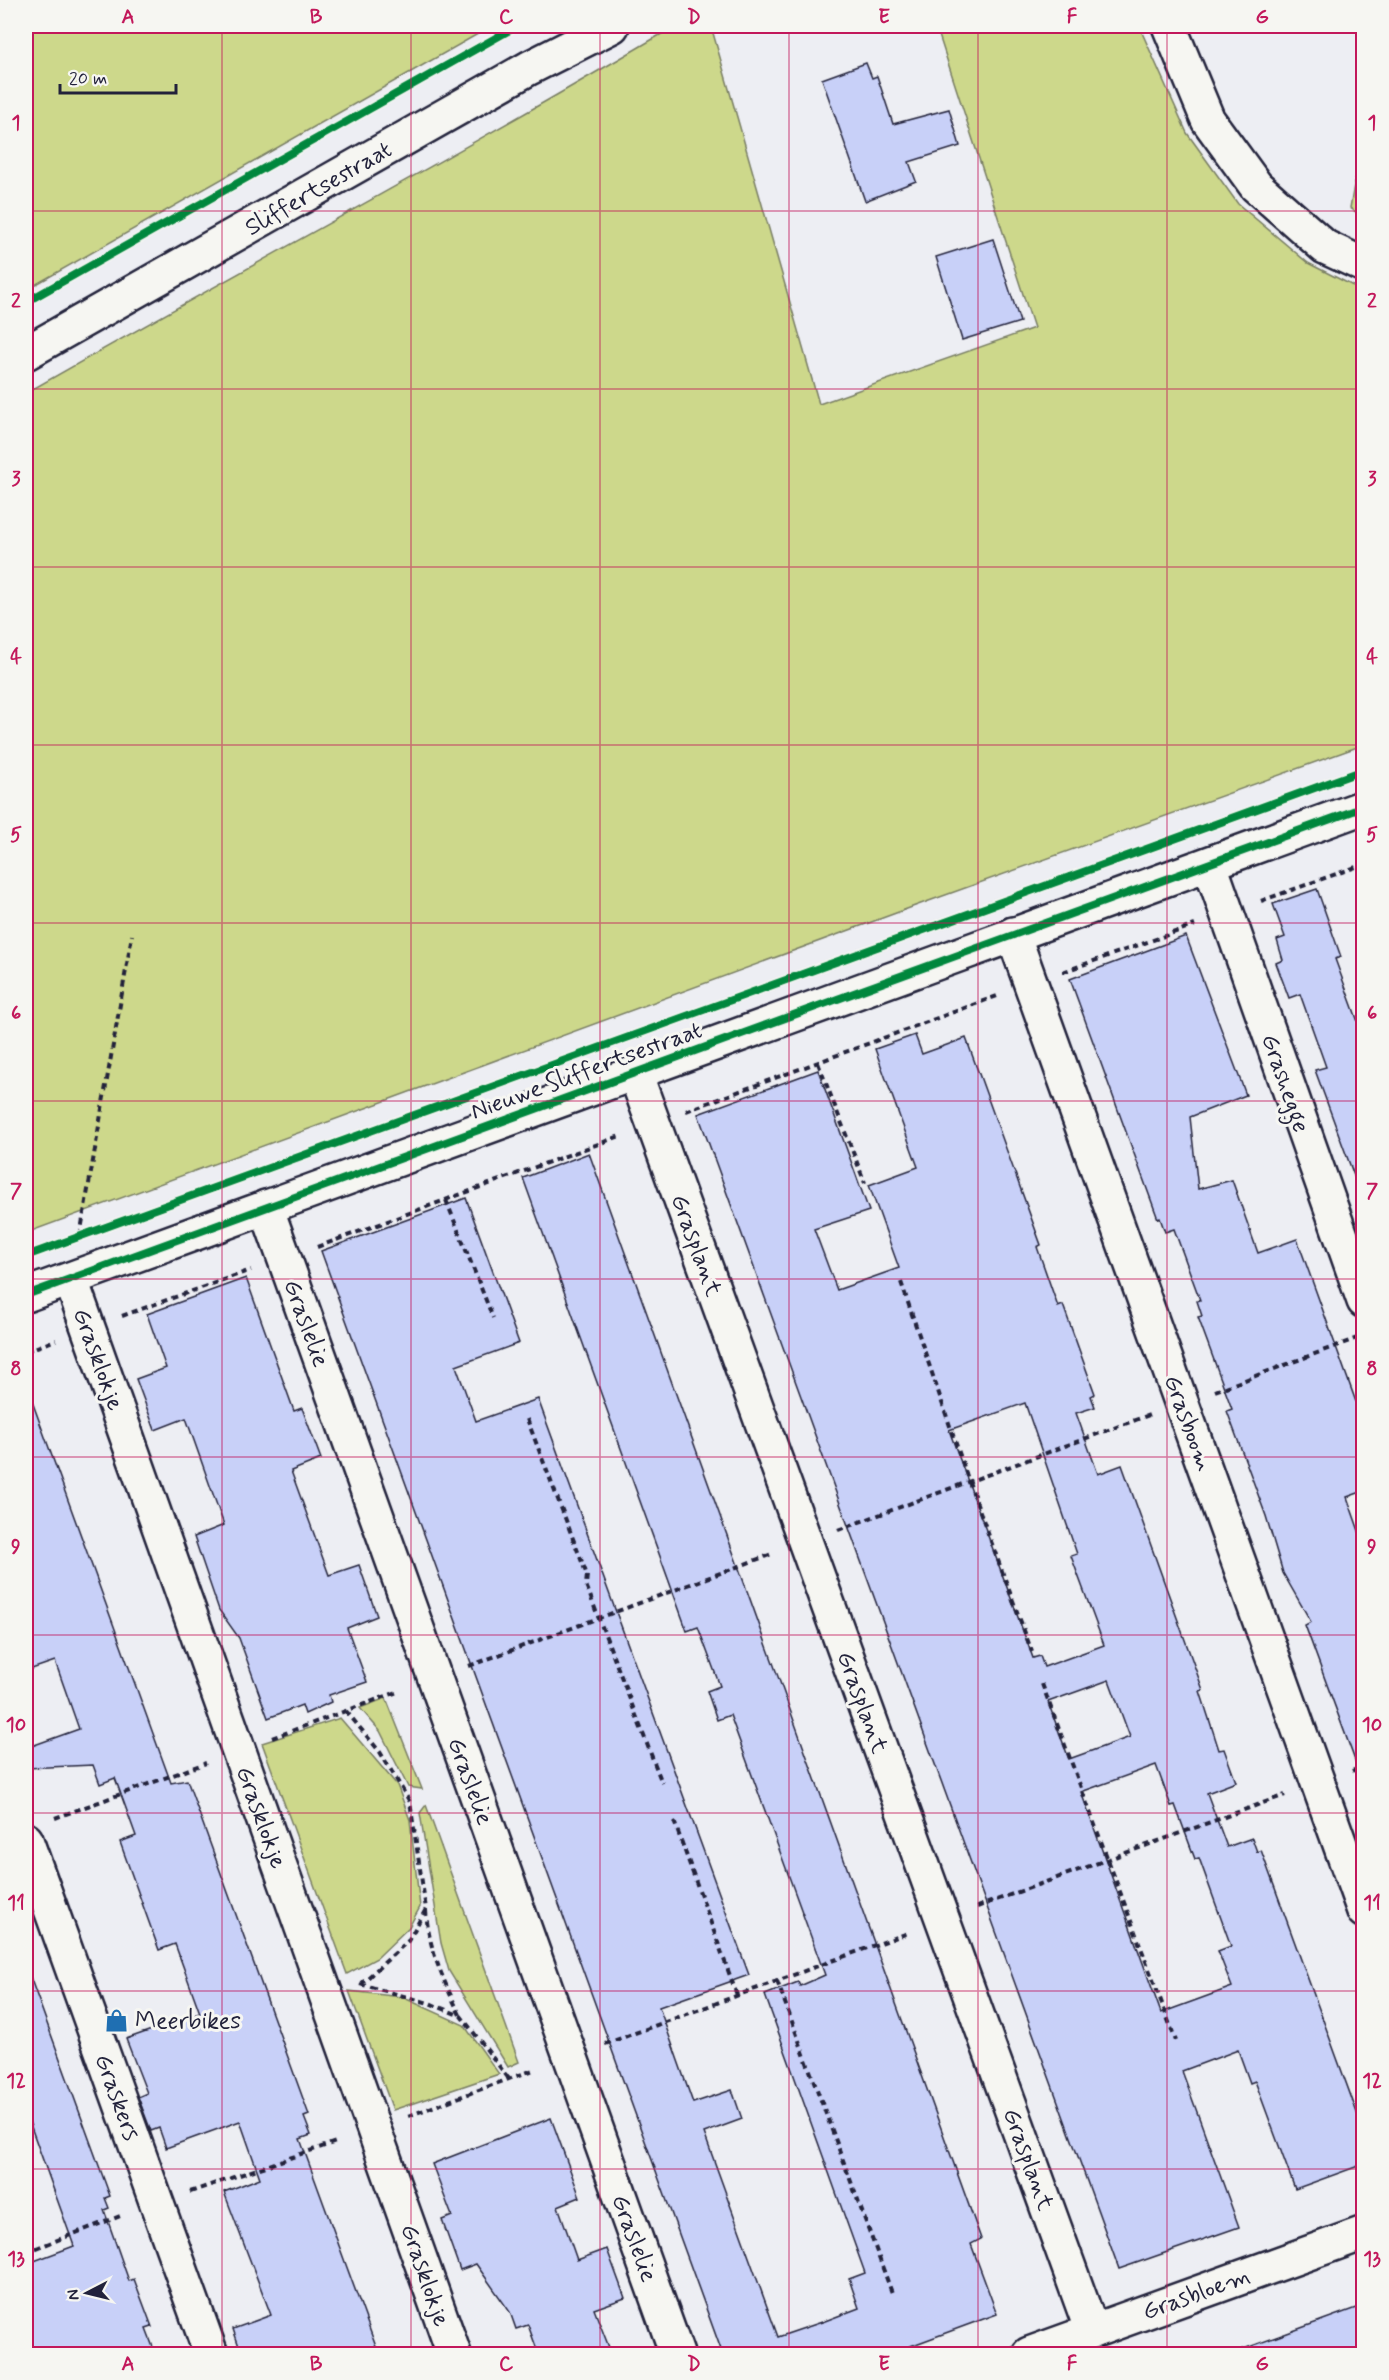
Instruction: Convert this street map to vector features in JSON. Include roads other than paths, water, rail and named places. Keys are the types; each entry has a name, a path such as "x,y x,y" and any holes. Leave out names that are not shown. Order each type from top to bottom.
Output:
{"street":[{"name":"Sliffertsestraat","path":"26,353 529,68 612,26"},
{"path":"1169,26 1208,120 1256,186 1325,247 1364,265"},
{"name":"Nieuwe Sliffertsestraat","path":"26,1295 1364,807"},
{"name":"Grashegge","path":"1210,865 1364,1301"},
{"name":"Grasboom","path":"1013,934 1364,1911"},
{"name":"Grasplant","path":"635,1073 1092,2331"},
{"name":"Graslelie","path":"266,1207 677,2355"},
{"name":"Grasklokje","path":"71,1280 454,2355"},
{"name":"Graskers","path":"37,1830 156,2203 211,2355"},
{"name":"Grasbloem","path":"1029,2355 1364,2233"}],"place":[{"name":"Meerbikes","path":"117,2020"}]}
